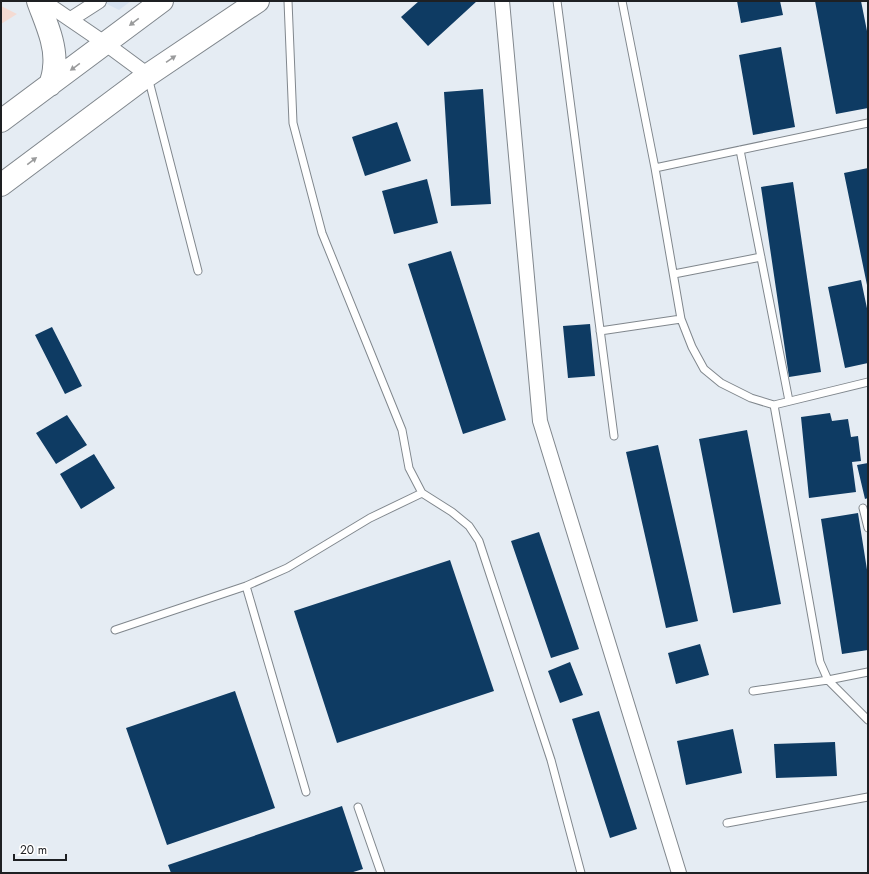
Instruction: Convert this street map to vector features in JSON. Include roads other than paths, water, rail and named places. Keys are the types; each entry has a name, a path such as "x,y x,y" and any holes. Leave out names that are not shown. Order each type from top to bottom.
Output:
{"main road":[{"path":"38,1 55,56 50,85"},
{"path":"1,121 162,1"},
{"path":"1,185 148,75 258,1"}],"street":[{"path":"43,1 71,19 148,75"},
{"path":"71,19 99,1"},
{"path":"502,1 540,420 679,873"}],"lane":[{"path":"288,1 293,123 322,233 402,430 409,468 422,494 452,512 469,526 479,541 551,760 581,873"},
{"path":"557,1 614,436"},
{"path":"622,1 655,168 682,319 692,348 704,369 721,383 751,398 774,405 868,382"},
{"path":"148,75 198,271"},
{"path":"655,168 868,123"},
{"path":"740,150 789,401"},
{"path":"674,274 761,257"},
{"path":"600,331 682,319"},
{"path":"774,405 820,662 828,680 868,720"},
{"path":"115,630 246,586 287,568 370,518 422,494"},
{"path":"863,508 868,528"},
{"path":"246,586 306,792"},
{"path":"753,691 828,680 868,672"},
{"path":"726,823 868,797"},
{"path":"358,807 381,873"}]}
